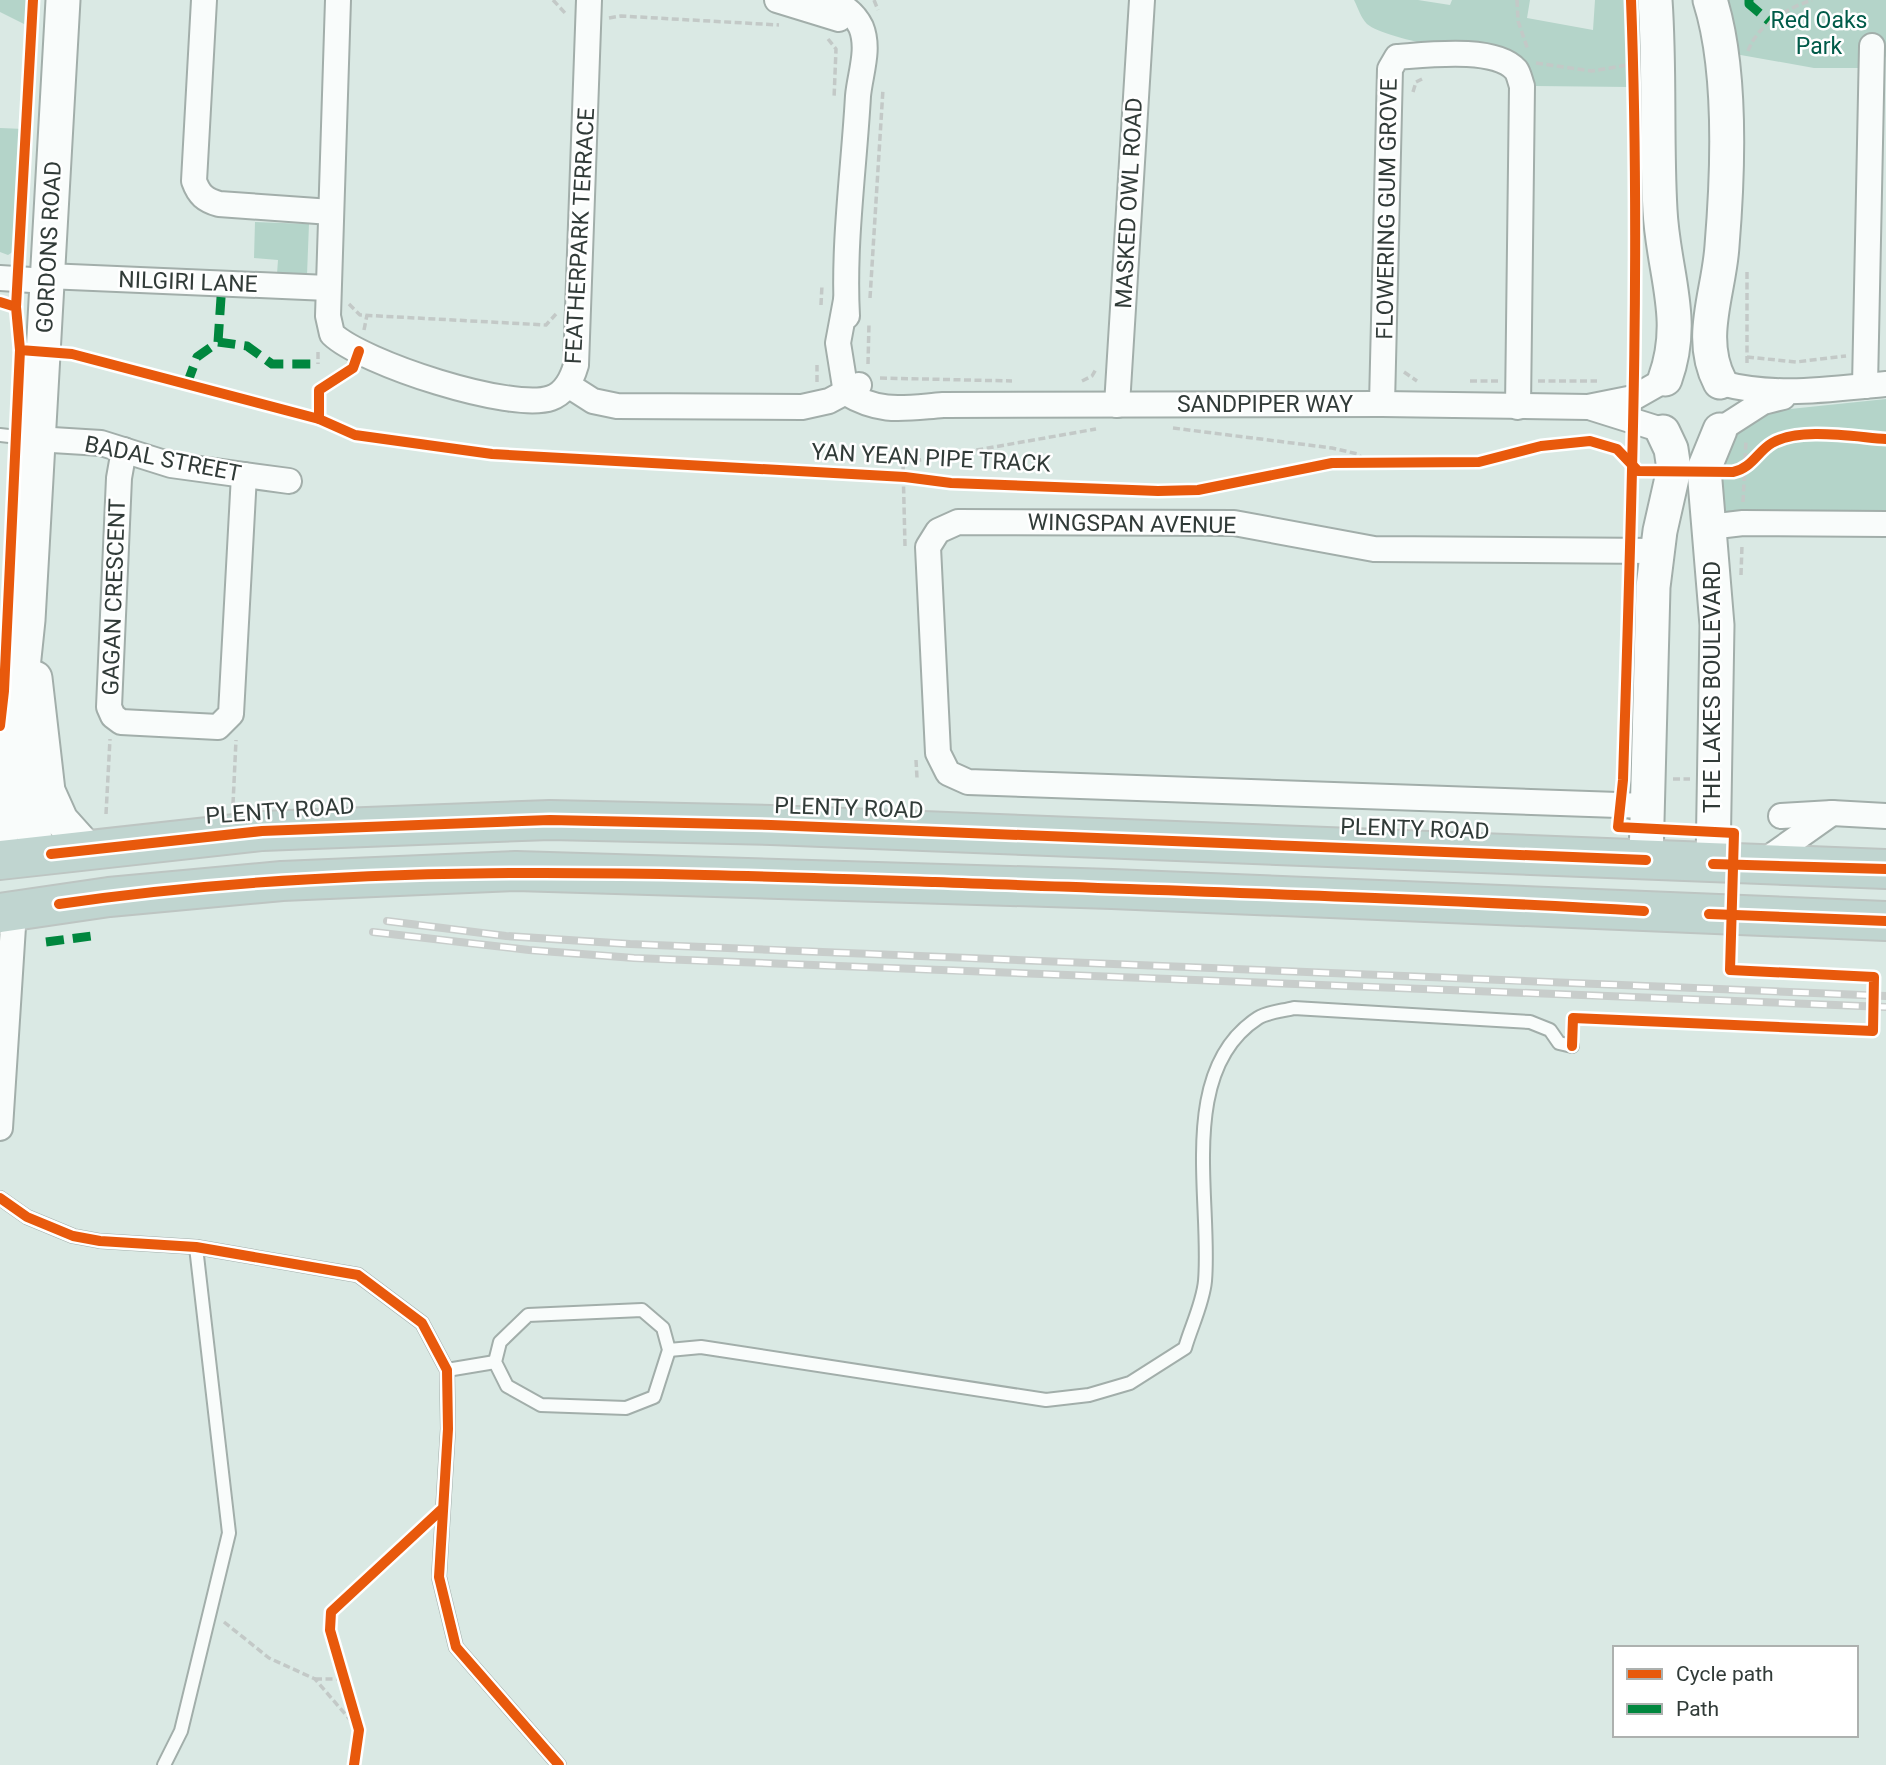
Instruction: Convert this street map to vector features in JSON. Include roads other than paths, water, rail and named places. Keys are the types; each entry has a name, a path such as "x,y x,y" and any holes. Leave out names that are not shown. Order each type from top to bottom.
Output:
{"highway":[{"name":"PLENTY ROAD","path":"12,854 262,831 550,820 771,825 1886,869"},
{"path":"7,912 29,884 12,854"},
{"path":"1644,911 1646,860"},
{"path":"1709,914 1713,864"},
{"path":"7,912 109,897 282,881 516,871 892,881 1886,921"},
{"path":"0,872 7,912"}],"street":[{"name":"GORDONS ROAD","path":"12,854 29,632 36,439 63,0"},
{"path":"204,0 194,181 197,189 208,201 225,205 331,212"},
{"name":"FEATHERPARK TERRACE","path":"338,0 328,288 331,334 359,351 407,372 470,391 526,400 551,398 568,385 576,365 589,0"},
{"path":"777,0 838,21"},
{"path":"568,385 593,401 617,407 802,407 820,403 853,389 838,343 858,303 859,92 854,47 838,21 837,3 824,0"},
{"name":"MASKED OWL ROAD","path":"1117,405 1142,0"},
{"path":"1710,0 1724,79 1725,167 1721,257 1707,336 1711,364 1729,406 1721,430"},
{"path":"1646,860 1657,551 1674,469 1663,431 1653,411 1657,390 1672,360 1677,328 1661,229 1657,6"},
{"path":"1664,380 1687,369 1699,369 1720,383 1759,391 1800,392 1876,385 1864,354 1879,79 1872,46"},
{"name":"FLOWERING GUM GROVE","path":"1382,404 1390,69 1397,57 1462,53 1525,67 1522,86 1518,407"},
{"name":"NILGIRI LANE","path":"0,278 328,288"},
{"name":"SANDPIPER WAY","path":"853,389 864,404 886,410 943,405 1382,404 1588,407 1633,397 1664,380"},
{"path":"1663,431 1674,440 1699,443 1763,402 1800,392"},
{"name":"SANDPIPER WAY","path":"1588,407 1663,431"},
{"name":"THE LAKES BOULEVARD","path":"1713,864 1717,625 1704,470 1721,430"},
{"name":"BADAL STREET","path":"36,439 101,443 171,465 289,481"},
{"name":"GAGAN CRESCENT","path":"124,450 119,478 109,707 113,716 121,722 218,727 230,713 244,475"},
{"name":"WINGSPAN AVENUE","path":"948,773 938,753 928,547 938,531 958,522 1234,523 1374,549 1657,551"},
{"path":"1657,551 1674,550 1709,527 1742,523 1886,524"},
{"path":"29,632 48,791 61,821 87,849"},
{"name":"PLENTY ROAD","path":"948,773 968,782 1648,792"},
{"path":"1781,816 1832,813 1886,816"},
{"path":"1760,864 1832,813"},
{"path":"0,1128 7,912"}],"lane":[{"path":"0,435 36,439"},
{"path":"669,1350 701,1347 1046,1401 1089,1395 1130,1383 1185,1348 1205,1283 1203,1160 1209,1089 1227,1049 1258,1017 1294,1008 1530,1022 1550,1030 1559,1042 1572,1046"},
{"path":"0,1198 27,1217 73,1236 100,1241 196,1247 358,1275 422,1322 447,1370 448,1429 439,1577 456,1647 559,1765"},
{"path":"164,1765 181,1731 229,1533 196,1247"},
{"path":"642,1310 663,1328 669,1350 654,1397 626,1408 541,1405 507,1386 495,1362 500,1342 528,1315 642,1310"},
{"path":"447,1370 495,1362"}],"railway":[{"path":"387,921 506,936 630,944 1886,996"},
{"path":"373,932 529,950 634,958 1886,1007"}],"park label":[{"name":"Red Oaks Park","path":"1819,33"}]}
